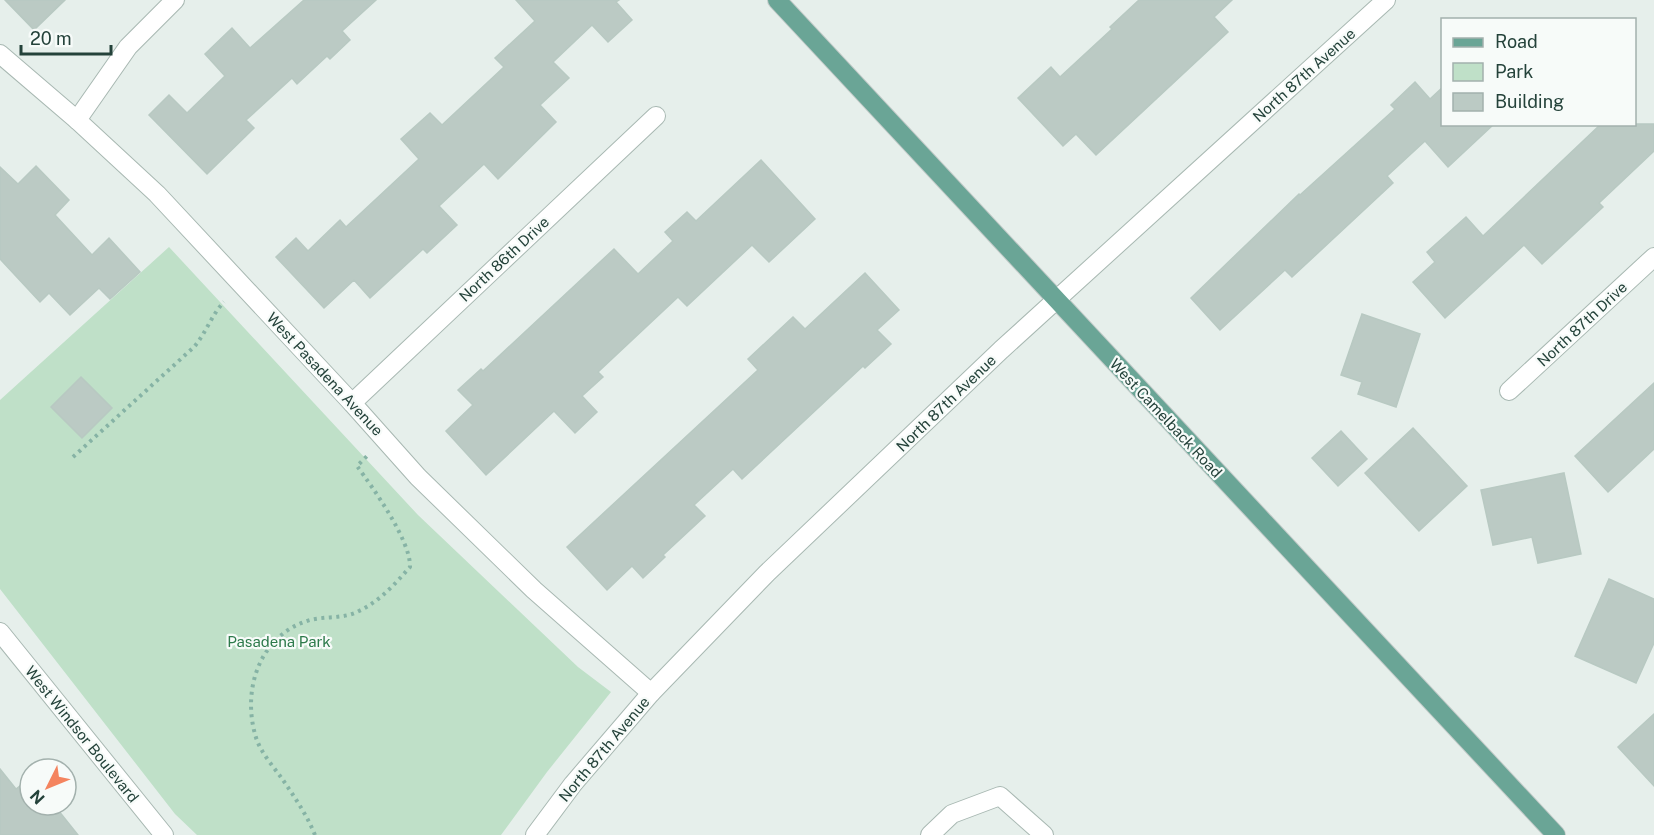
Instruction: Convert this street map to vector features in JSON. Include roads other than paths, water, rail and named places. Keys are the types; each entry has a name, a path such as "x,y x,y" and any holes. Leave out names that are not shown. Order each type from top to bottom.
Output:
{"main road":[{"name":"West Camelback Road","path":"777,0 1556,835"}],"street":[{"path":"77,120 128,47 175,0"},
{"name":"North 87th Avenue","path":"535,835 573,784 651,693 767,573 1001,350 1386,0"},
{"name":"West Pasadena Avenue","path":"0,54 77,120 157,194 418,477 534,590 651,693"},
{"name":"North 86th Drive","path":"352,403 656,116"},
{"name":"North 87th Drive","path":"1509,391 1654,257"},
{"name":"West Windsor Boulevard","path":"0,632 164,835"},
{"path":"930,835 952,814 1000,796 1044,835"}],"park label":[{"name":"Pasadena Park","path":"279,641"}]}
